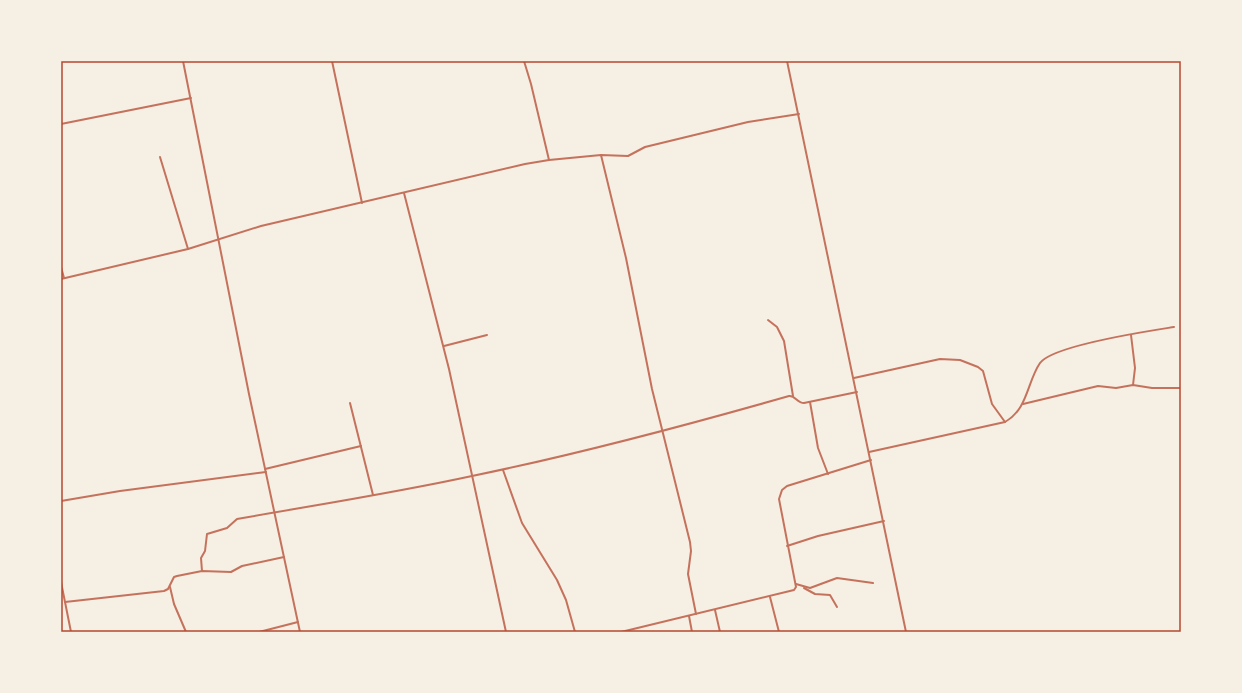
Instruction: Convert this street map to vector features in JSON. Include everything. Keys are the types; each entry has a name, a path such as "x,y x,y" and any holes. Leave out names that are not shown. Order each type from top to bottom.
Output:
{"street":[{"path":"183,61 265,469 300,632"},
{"path":"332,61 362,203"},
{"path":"524,61 549,160"},
{"path":"787,61 906,632"},
{"path":"61,124 191,98"},
{"path":"61,267 62,278 188,248 261,226 549,160 601,155 628,156 645,147 748,122 799,114"},
{"path":"601,155 626,258 653,390 691,547 688,574 696,614"},
{"path":"160,157 188,248"},
{"path":"404,193 444,346 506,632"},
{"path":"768,320 777,327 782,337 793,396 801,403 857,392"},
{"path":"869,452 1005,422 1013,416 1023,404 1038,366 1048,355 1059,351 1131,335 1174,327"},
{"path":"444,346 487,335"},
{"path":"1131,335 1135,368 1133,385"},
{"path":"854,378 940,359 960,360 978,367 983,371 992,404 1005,422"},
{"path":"1023,404 1098,386 1121,388 1133,385 1152,388 1181,388"},
{"path":"202,572 201,558 205,551 207,534 227,528 237,519 503,470 663,431 793,396"},
{"path":"810,402 818,448 828,474"},
{"path":"350,403 373,495"},
{"path":"265,469 361,446"},
{"path":"621,632 794,590 796,584 787,546 779,499 782,490 787,486 871,460"},
{"path":"503,470 522,523 564,594 575,632"},
{"path":"61,501 120,491 266,472"},
{"path":"787,546 818,536 884,522"},
{"path":"65,602 164,591 170,586 173,579 177,576 202,572 231,572 242,566 284,557"},
{"path":"796,584 810,588 837,578 873,583"},
{"path":"61,582 71,632"},
{"path":"170,586 174,604 186,632"},
{"path":"803,587 808,592 830,595 837,607"},
{"path":"770,597 779,632"},
{"path":"715,610 720,632"},
{"path":"689,616 692,632"},
{"path":"259,632 298,622"}]}
